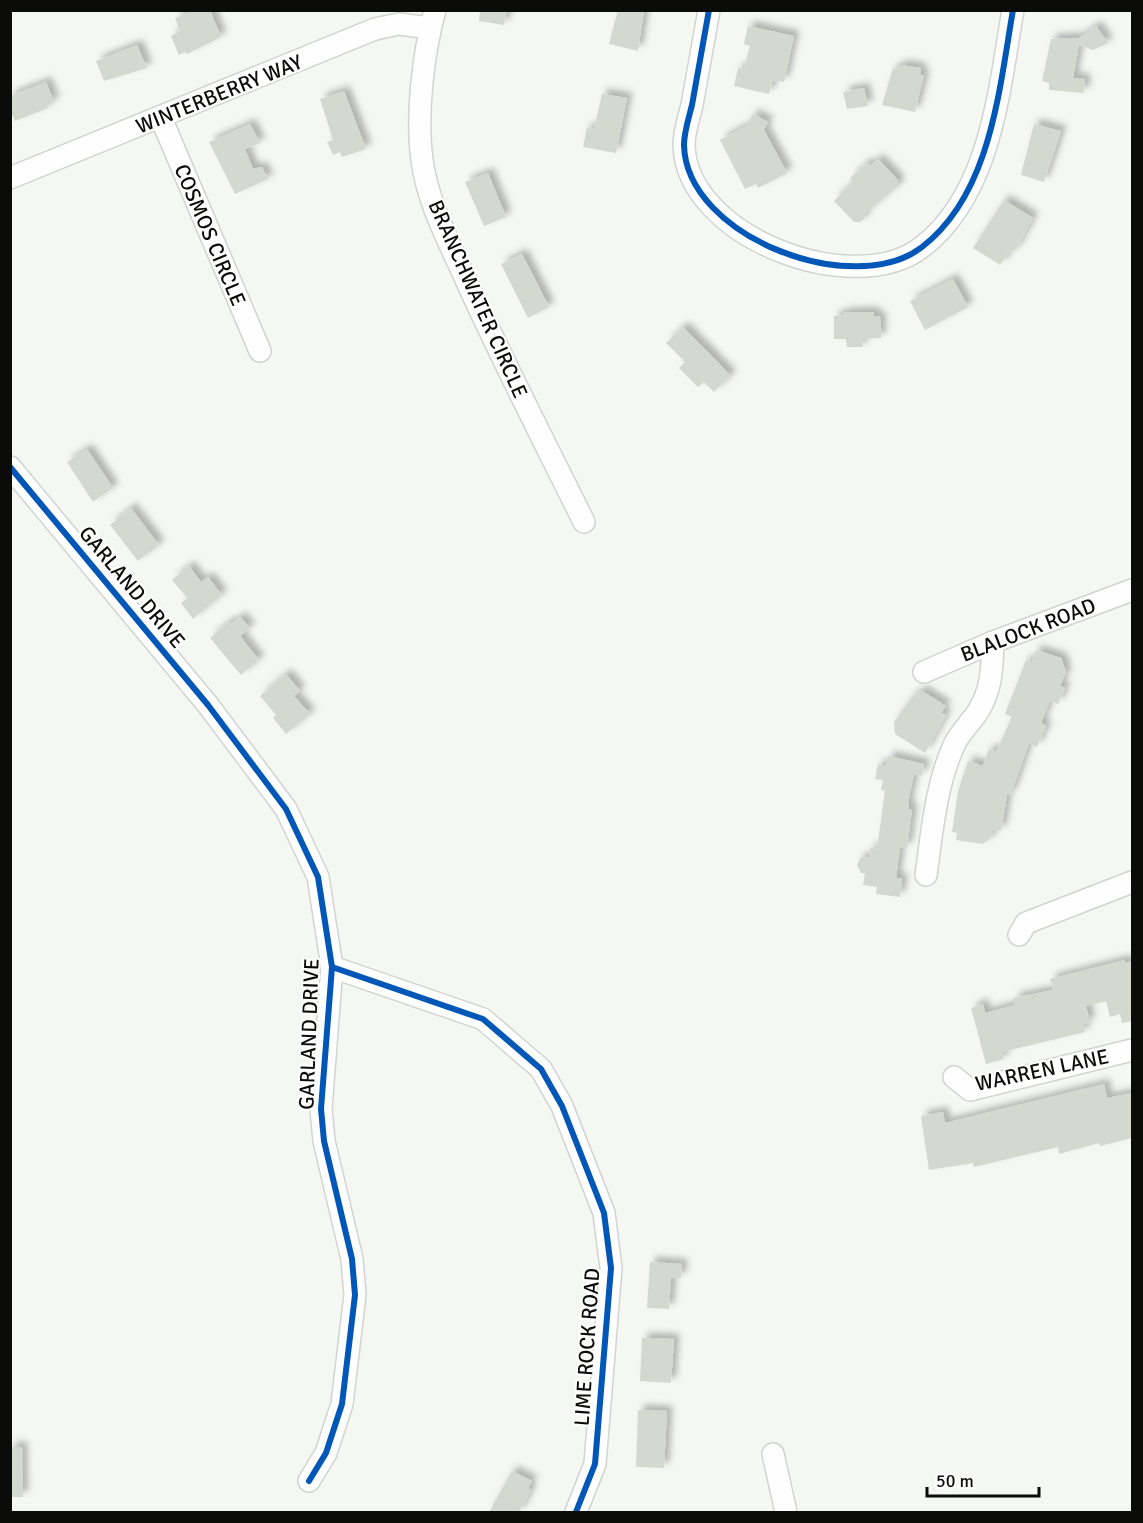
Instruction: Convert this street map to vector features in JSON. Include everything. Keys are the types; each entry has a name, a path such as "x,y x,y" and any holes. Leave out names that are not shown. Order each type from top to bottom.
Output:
{"street":[{"path":"709,10 684,145 692,181 705,202 730,225 795,257 851,268 879,267 905,259 923,246 954,213 975,176 997,100 1013,10"},
{"name":"WINTERBERRY WAY","path":"10,178 375,29 433,19"},
{"name":"BRANCHWATER CIRCLE","path":"433,19 420,114 422,161 432,204 484,320 584,522"},
{"name":"COSMOS CIRCLE","path":"161,118 260,351"},
{"name":"GARLAND DRIVE","path":"10,467 208,705 286,809 318,877 332,967 321,1109 324,1140 352,1259 355,1295 342,1404 327,1453 309,1481"},
{"name":"BLALOCK ROAD","path":"924,672 993,642 1132,590"},
{"path":"926,875 934,818 945,771 955,742 978,711 991,686 993,642"},
{"path":"1019,935 1026,923 1132,882"},
{"name":"LIME ROCK ROAD","path":"332,967 483,1019 541,1069 562,1106 604,1213 611,1268 595,1464 576,1512"},
{"name":"WARREN LANE","path":"954,1077 970,1090 1132,1050"},
{"path":"772,1454 786,1512"}],"building":[{"path":"195,10 210,10 221,37 187,54 185,52 179,55 171,36 180,31 175,18"},
{"path":"480,10 507,10 504,25 479,21"},
{"path":"618,10 644,10 638,51 609,44"},
{"path":"748,26 794,36 784,82 773,80 769,94 734,86 738,68 744,69 750,46 744,44"},
{"path":"1096,26 1108,43 1093,50 1079,45 1073,78 1085,79 1084,93 1049,90 1049,83 1042,81 1051,39 1079,38"},
{"path":"137,45 147,68 104,81 96,61"},
{"path":"900,65 921,68 920,75 924,75 915,112 882,105 893,68 899,69"},
{"path":"46,82 54,102 47,105 48,108 15,121 10,110 10,96"},
{"path":"864,88 868,106 847,109 843,92"},
{"path":"344,91 366,149 342,157 340,152 333,155 327,142 333,140 320,99"},
{"path":"602,94 627,98 616,153 583,147 587,127 594,129"},
{"path":"753,114 768,122 764,130 787,173 758,188 756,184 745,189 720,140 747,126"},
{"path":"250,124 260,143 245,149 253,169 262,167 268,179 235,194 209,142"},
{"path":"1034,124 1061,131 1044,182 1021,175"},
{"path":"878,159 898,180 898,186 864,214 864,219 854,222 834,201 853,182 850,178 867,163 870,166"},
{"path":"488,173 506,217 484,226 465,182"},
{"path":"1004,200 1033,218 1016,249 1008,254 1000,265 973,248"},
{"path":"522,254 549,307 528,318 501,264"},
{"path":"953,279 968,307 925,330 910,301"},
{"path":"874,312 874,317 880,316 881,338 862,339 863,347 847,347 846,339 834,339 834,316 843,315 843,313"},
{"path":"683,327 731,376 714,392 704,382 698,387 679,368 685,362 666,343"},
{"path":"87,449 113,488 93,502 67,462"},
{"path":"131,508 159,545 138,561 110,525"},
{"path":"189,566 201,582 208,577 222,595 193,619 181,603 187,598 172,580"},
{"path":"240,617 250,628 240,636 259,660 241,675 210,638 229,622 231,624"},
{"path":"1036,650 1061,658 1066,672 1060,686 1065,688 1058,704 1050,701 1041,723 1046,726 1037,747 1029,743 1011,794 1007,795 1001,831 993,830 991,838 983,844 956,840 957,833 952,832 958,791 968,761 983,766 989,749 996,752 1012,717 1005,714 1026,660 1032,662"},
{"path":"286,674 300,691 294,696 310,714 286,734 273,718 276,715 260,696"},
{"path":"922,691 946,706 941,713 946,715 925,753 895,734 894,722 912,697"},
{"path":"888,756 924,764 922,776 914,774 908,803 909,809 912,810 907,848 900,847 896,878 902,879 900,897 876,894 877,887 863,885 865,873 861,873 857,865 861,857 869,858 870,848 877,849 885,791 881,790 883,780 875,779 878,764 886,766"},
{"path":"1125,960 1125,963 1132,961 1132,1021 1122,1023 1120,1014 1110,1017 1106,1001 1086,1006 1090,1022 1083,1024 1085,1032 1002,1052 1004,1059 986,1064 971,1008 983,1004 985,1013 1015,1005 1013,998 1053,990 1050,979"},
{"path":"1104,1084 1107,1098 1132,1093 1132,1138 1100,1146 1099,1143 1059,1154 1058,1147 974,1167 973,1163 929,1170 921,1116 943,1112 945,1123"},
{"path":"650,1262 682,1264 681,1278 671,1278 669,1309 647,1308"},
{"path":"642,1338 674,1339 671,1383 640,1381"},
{"path":"638,1410 667,1411 664,1468 636,1467"},
{"path":"10,1447 22,1447 23,1497 10,1497"},
{"path":"512,1471 532,1481 528,1489 531,1490 519,1512 489,1512"}],"cycle path":[{"path":"709,10 684,140 692,178 712,207 742,232 778,250 817,262 856,266 892,262 922,247 945,225 963,199 988,139 1003,73 1013,10"},
{"path":"10,467 208,705 286,809 318,877 332,967 321,1109 324,1141 352,1259 355,1295 342,1404 326,1453 309,1481"},
{"path":"332,967 483,1019 541,1069 562,1106 604,1213 611,1268 595,1464 576,1512"}]}
